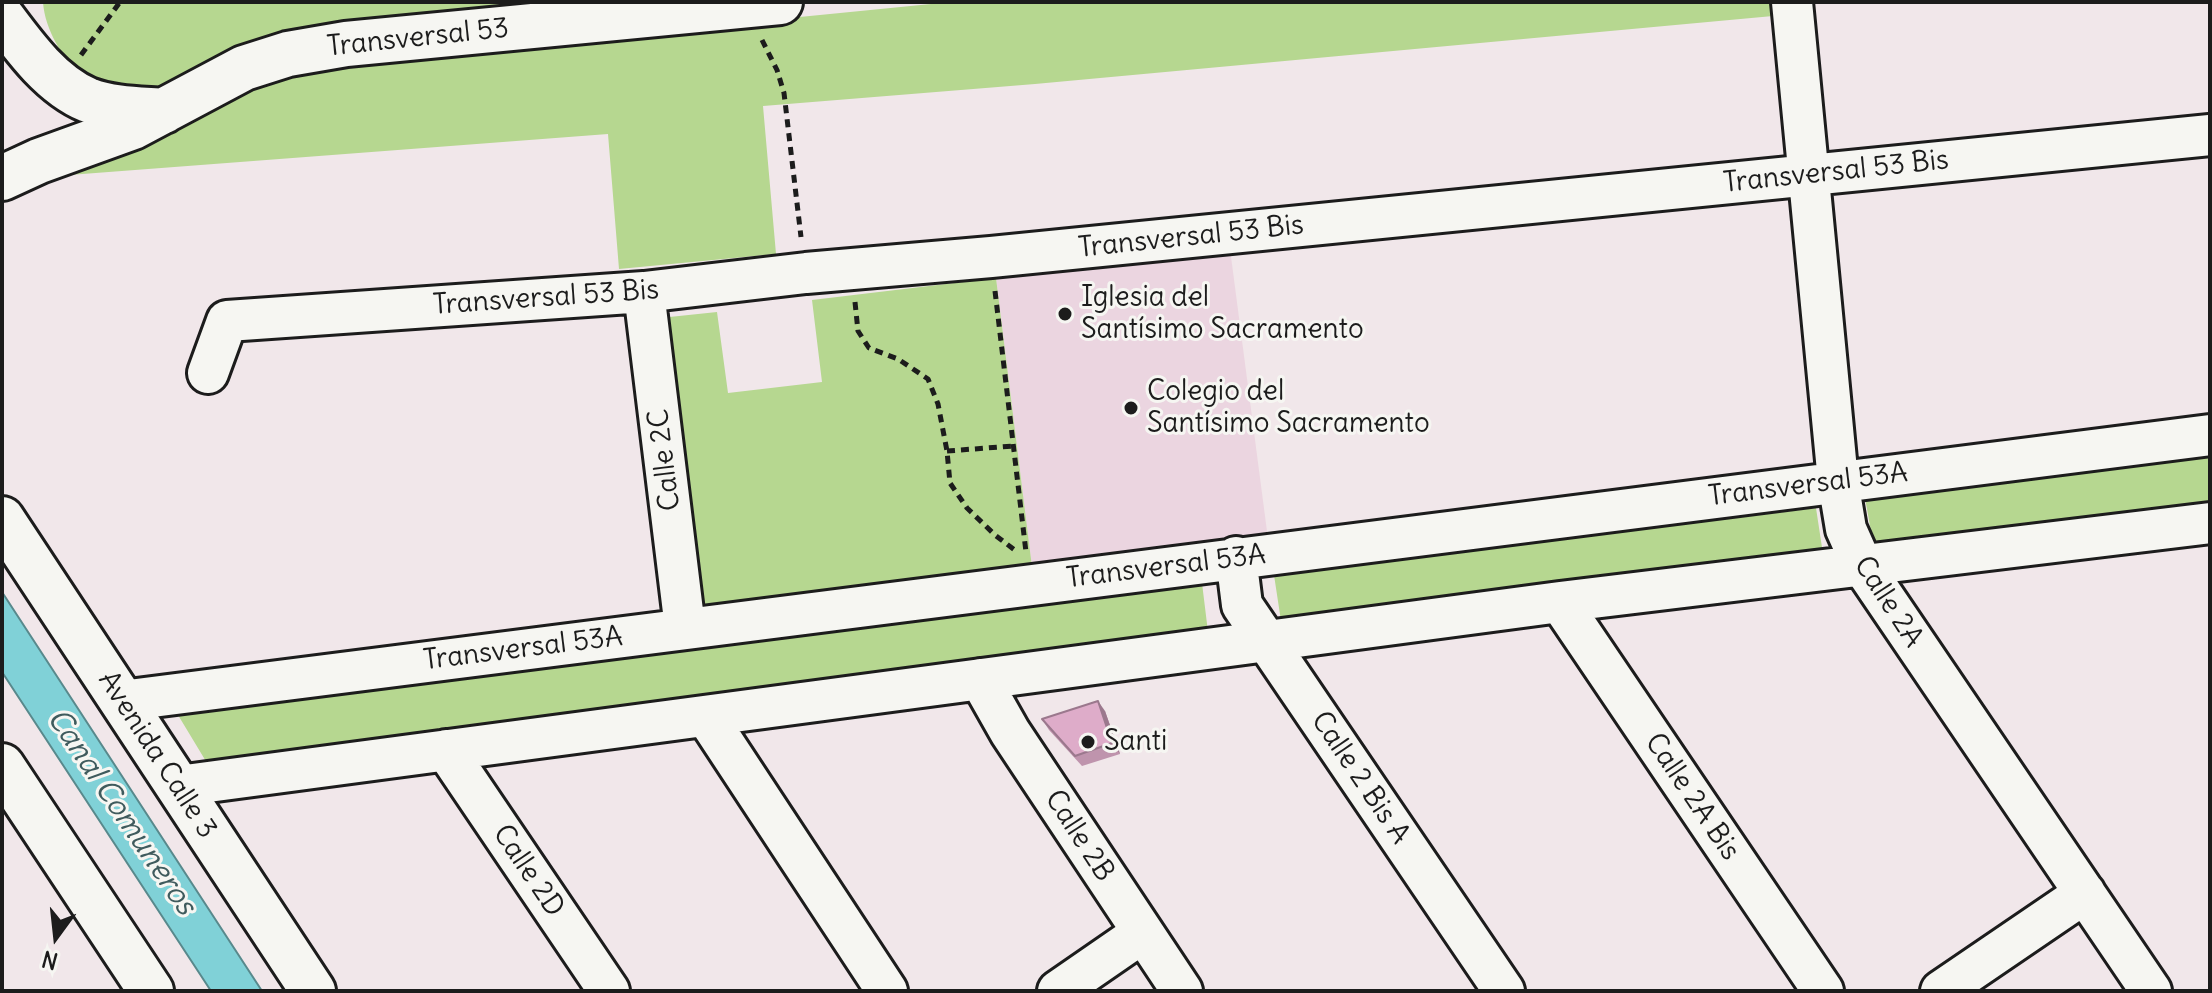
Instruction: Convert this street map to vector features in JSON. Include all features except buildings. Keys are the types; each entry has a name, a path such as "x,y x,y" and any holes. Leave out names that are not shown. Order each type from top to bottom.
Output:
{"street":[{"name":"Calle 2A","path":"1792,2 1838,481 1846,529 1862,565 2151,991"},
{"name":"Transversal 53","path":"2,178 39,161 133,127 244,68 275,58 346,44 765,4"},
{"path":"2,17 45,68 72,91 105,105 164,111"},
{"name":"Transversal 53 Bis","path":"208,373 227,321 644,292 806,273 2210,135"},
{"name":"Calle 2C","path":"644,292 685,628"},
{"name":"Transversal 53A","path":"121,701 2210,435"},
{"name":"Avenida Calle 3","path":"2,519 313,991"},
{"path":"178,786 1560,602 1862,565 2204,533"},
{"name":"Calle 2 Bis A","path":"1236,557 1242,605 1504,991"},
{"name":"Calle 2A Bis","path":"1560,602 1823,991"},
{"name":"Calle 2B","path":"980,679 1010,732 1182,991"},
{"path":"706,716 887,991"},
{"name":"Calle 2D","path":"446,750 609,991"},
{"path":"2,766 151,991"},
{"path":"1941,991 2085,893"},
{"path":"1058,991 1142,933"}],"path":[{"path":"76,63 120,2"},
{"path":"765,4 755,26 777,70 784,93 806,273"},
{"path":"851,270 858,331 869,348 898,359 928,379 938,404 950,483 967,508 995,535 1027,559 991,257"},
{"path":"947,451 1013,446"}],"shaded area":[{"name":"Colegio del Santísimo Sacramento","path":"1230,249 1268,539 1032,567 996,278"}],"green space":[{"path":"43,2 608,2 150,94 80,79 51,33"},
{"path":"951,2 1772,2 1773,16 763,106 776,254 619,269 608,134 43,177 285,74 366,60"},
{"path":"996,278 1032,567 695,607 660,318 717,312 728,393 822,382 812,300"},
{"path":"2210,455 2210,506 1874,548 1865,498"},
{"path":"1816,508 1823,554 1281,621 1274,575"},
{"path":"1202,583 1208,632 207,763 178,715"}],"water":[{"name":"Canal Comuneros","path":"2,592 262,991 211,991 2,672"}],"place":[{"name":"Iglesia del Santísimo Sacramento","path":"1065,314"},
{"name":"Colegio del Santísimo Sacramento","path":"1131,408"},
{"name":"Santi","path":"1088,742"}]}
